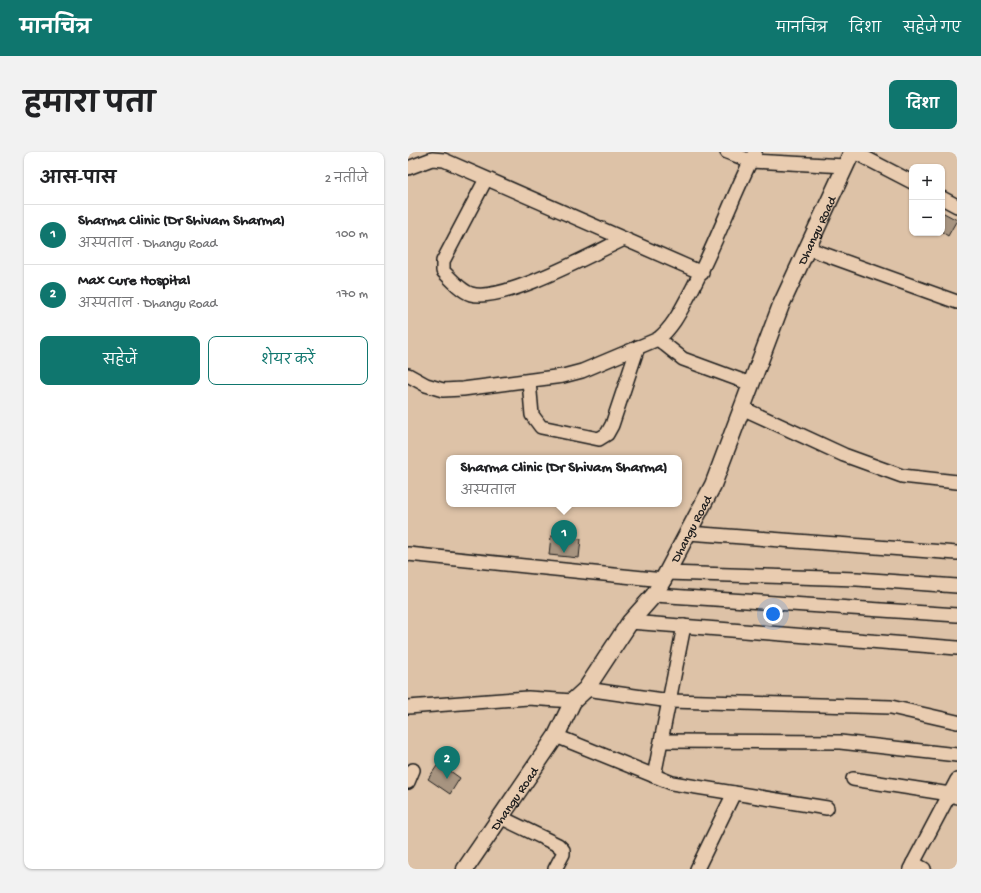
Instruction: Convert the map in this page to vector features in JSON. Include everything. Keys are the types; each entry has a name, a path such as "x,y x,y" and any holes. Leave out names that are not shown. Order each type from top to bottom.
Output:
{"street":[{"path":"727,152 753,156 850,157 909,181"},
{"path":"408,375 426,385 443,390 529,381 563,376 582,371 658,339 667,332 675,321 702,273 753,156"},
{"name":"Dhangu Road","path":"464,869 556,736 574,701 586,689 630,622 654,595 665,576 713,485 781,305 850,157"},
{"path":"408,168 432,159 444,160 702,273"},
{"path":"486,178 443,261 443,271 454,282 471,294 498,293 522,287 624,239"},
{"path":"945,200 957,206"},
{"path":"807,248 957,302"},
{"path":"658,339 683,359 751,384"},
{"path":"529,381 532,415 541,427 598,439 607,434 612,425 638,347"},
{"path":"742,408 844,455 902,476 957,482"},
{"path":"688,533 957,553"},
{"path":"408,554 665,576 857,580 957,586"},
{"path":"654,595 957,615"},
{"path":"630,622 957,648"},
{"path":"654,776 684,626"},
{"path":"586,689 670,701 891,707 957,722"},
{"path":"408,707 528,698 574,701"},
{"path":"556,736 672,783 828,808"},
{"path":"662,741 840,742 957,755"},
{"path":"408,782 414,770"},
{"path":"853,779 953,795"},
{"path":"916,867 953,795 957,780"},
{"path":"697,869 734,793"},
{"path":"500,817 558,845 563,850 563,854 555,869"}],"building":[{"path":"945,214 957,220 948,236 945,234"},
{"path":"551,536 581,539 579,558 549,555"},
{"path":"439,763 460,778 450,794 428,779"}],"place":[{"name":"Sharma Clinic (Dr Shivam Sharma)","path":"564,553"},
{"name":"Max Cure Hospital","path":"447,779"}]}
